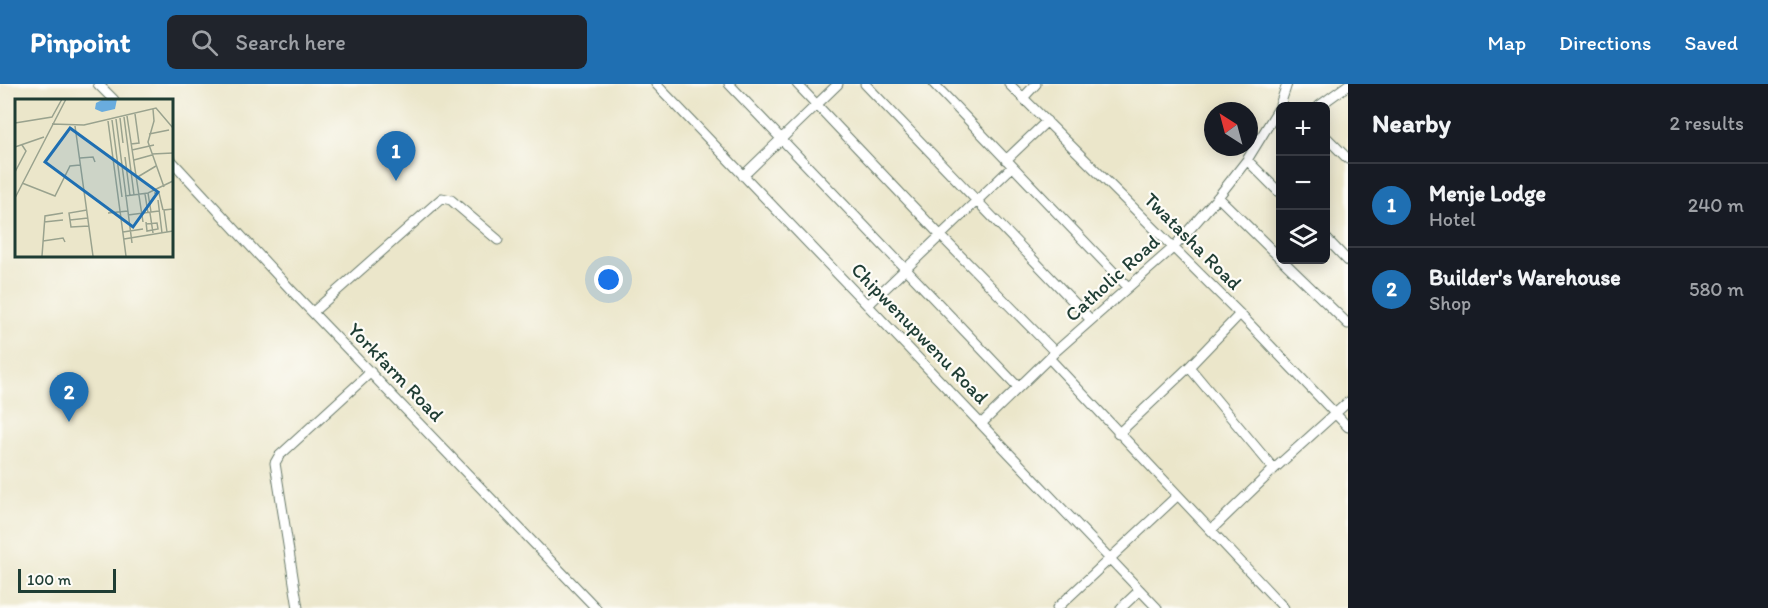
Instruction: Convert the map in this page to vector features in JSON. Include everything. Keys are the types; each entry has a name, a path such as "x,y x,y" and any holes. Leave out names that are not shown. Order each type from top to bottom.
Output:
{"street":[{"path":"98,84 113,99"},
{"name":"Chipwenupwenu Road","path":"656,84 1157,608"},
{"path":"729,84 1018,387"},
{"path":"797,84 1052,356 1118,434 1284,608"},
{"path":"743,176 838,84"},
{"path":"865,84 1091,320"},
{"path":"934,84 1128,287"},
{"name":"Twatasha Road","path":"1009,84 1240,314 1348,427"},
{"path":"1023,98 1036,84"},
{"name":"Catholic Road","path":"1282,102 1287,84"},
{"path":"1325,102 1348,85"},
{"name":"Catholic Road","path":"981,424 1091,320 1174,248 1247,160 1276,115"},
{"path":"868,305 976,201 1047,121"},
{"path":"1330,141 1348,159"},
{"path":"1247,160 1276,188"},
{"name":"Yorkfarm Road","path":"172,161 596,608"},
{"path":"1218,197 1276,254"},
{"path":"313,312 442,198 451,200 498,240"},
{"path":"1330,242 1348,261"},
{"path":"1286,264 1348,324"},
{"path":"1118,434 1189,367 1240,314"},
{"path":"1189,367 1274,469"},
{"path":"298,608 274,463 371,372"},
{"path":"1211,530 1348,402"},
{"path":"1057,608 1177,496"},
{"path":"1121,608 1140,590"}],"place":[{"name":"Menje Lodge","path":"396,181"},
{"name":"Builder's Warehouse","path":"69,422"}]}
